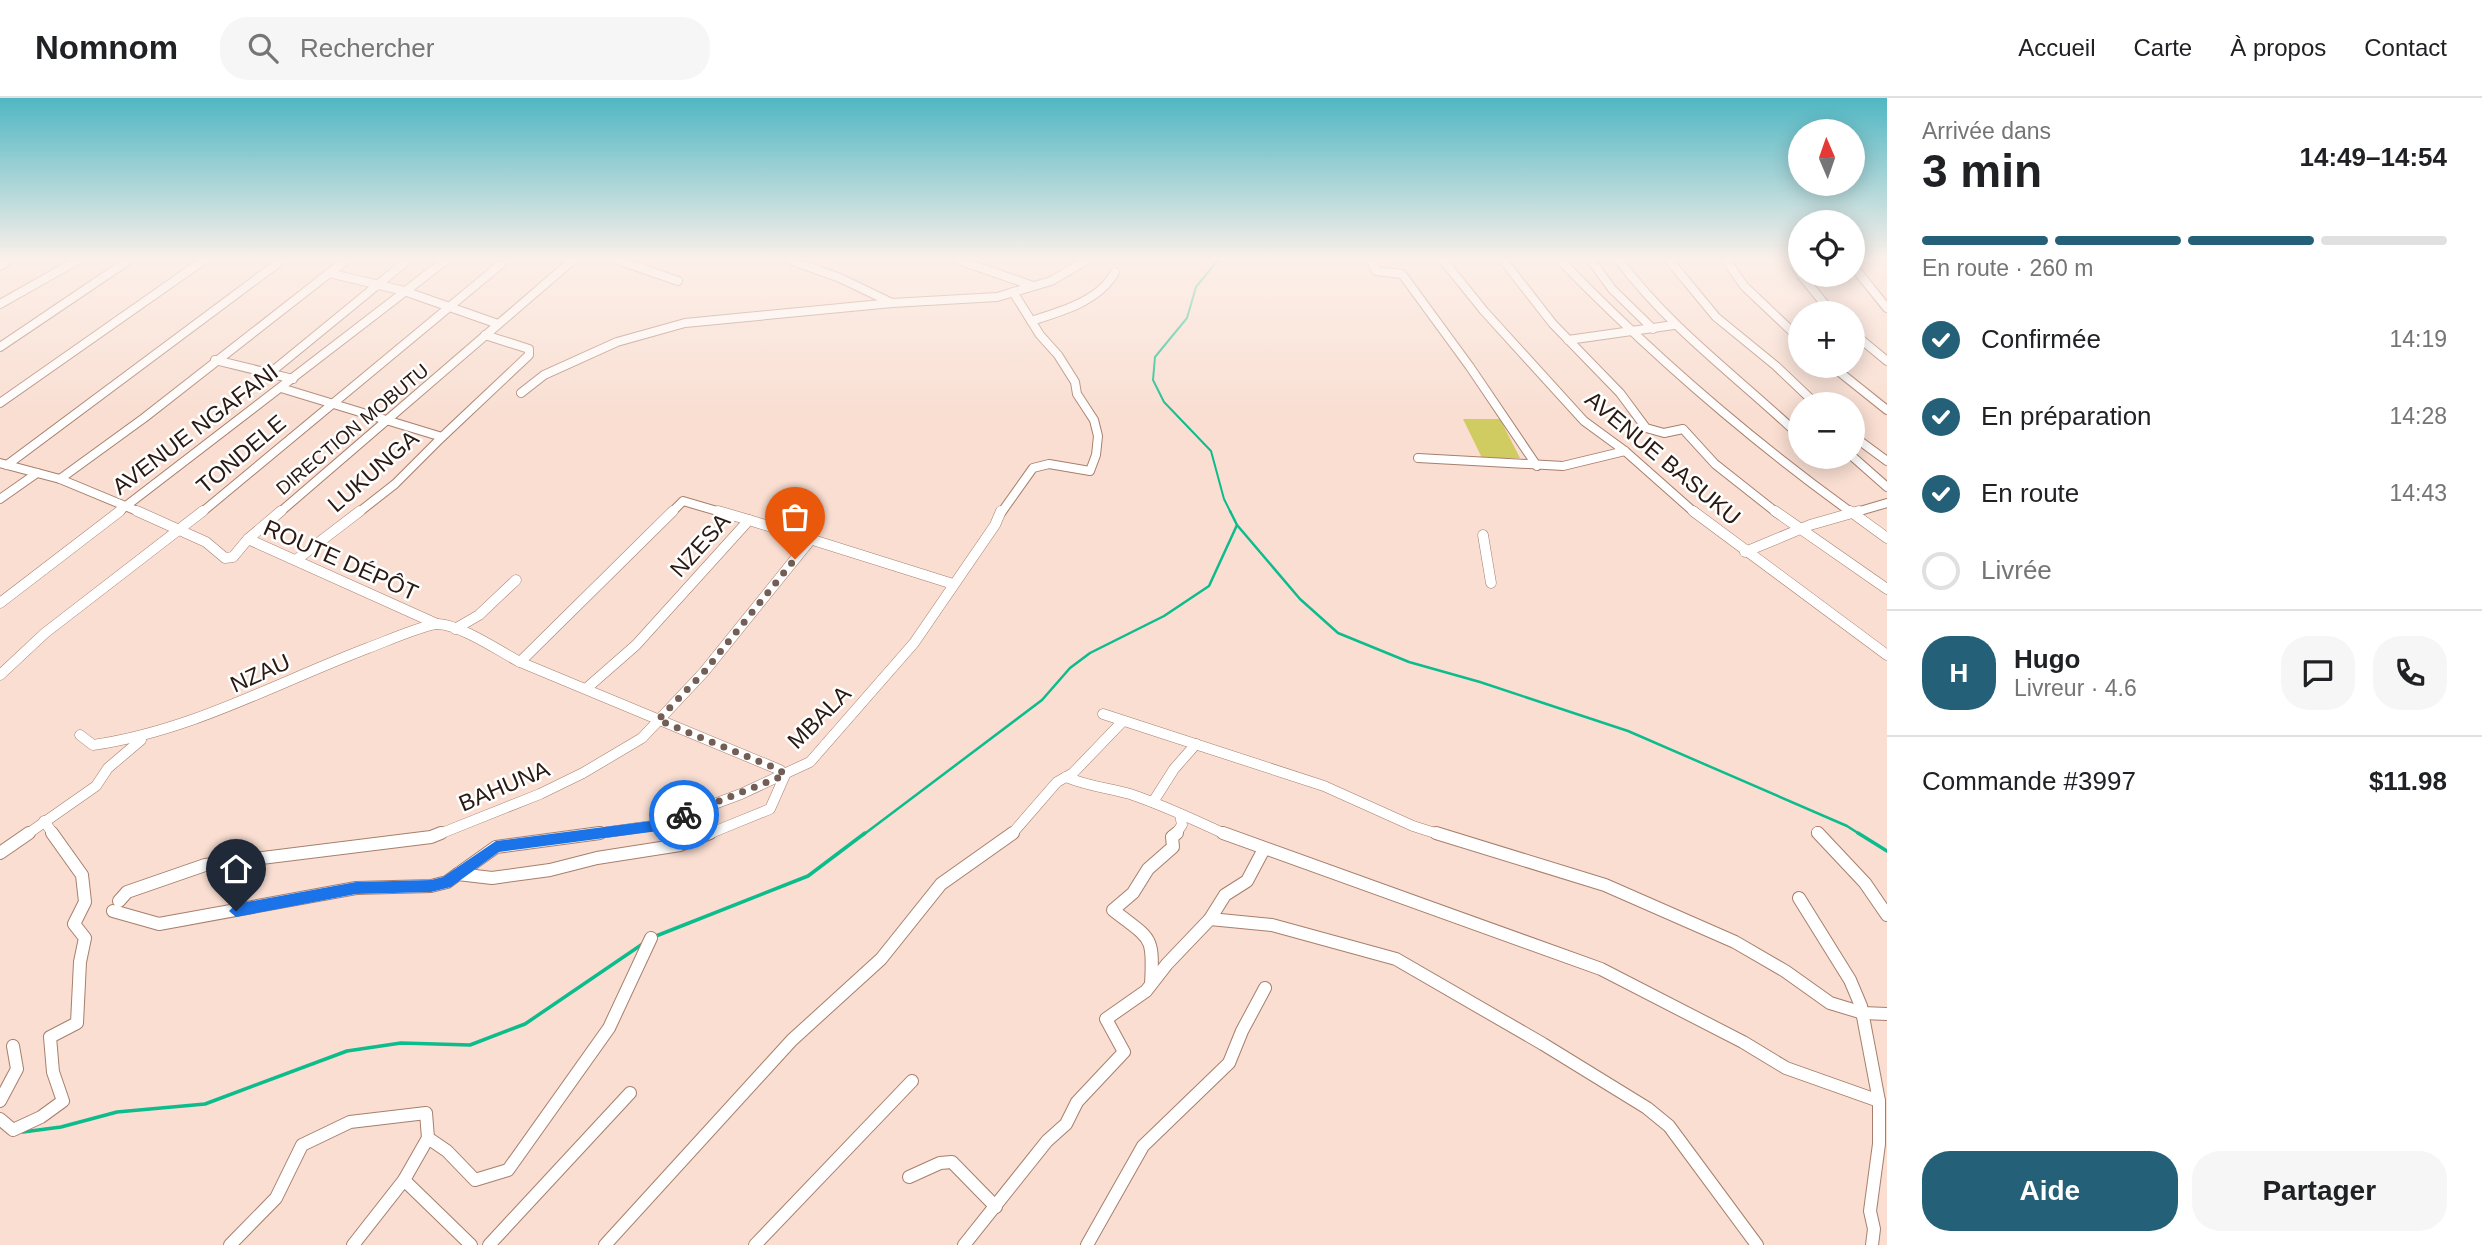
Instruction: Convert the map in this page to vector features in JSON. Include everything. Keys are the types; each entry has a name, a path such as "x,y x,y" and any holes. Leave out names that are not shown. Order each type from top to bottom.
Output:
{"street":[{"path":"0,348 51,314"},
{"path":"0,403 128,314"},
{"path":"3,464 209,314"},
{"path":"60,479 144,418 275,314"},
{"path":"270,373 343,314"},
{"name":"AVENUE NGAFANI","path":"0,603 376,314"},
{"name":"TONDELE","path":"0,675 45,633 181,529 442,314"},
{"path":"468,314 498,324"},
{"name":"DIRECTION MOBUTU","path":"248,539 510,314"},
{"path":"520,393 544,375 617,342 685,323 783,314"},
{"path":"1026,314 1031,321 1056,314"},
{"path":"1431,314 1471,367 1537,466"},
{"name":"AVENUE BASUKU","path":"1486,314 1576,413 1609,442 1625,452 1676,498 1745,552 1887,655"},
{"path":"1546,314 1568,340 1620,393 1646,428 1664,433 1683,429 1715,464 1802,530 1887,589"},
{"path":"1613,314 1767,449 1887,538"},
{"path":"1638,314 1653,328"},
{"path":"1664,314 1713,361 1760,397 1788,424"},
{"path":"1713,314 1803,392"},
{"path":"1773,314 1788,328"},
{"name":"MBALA","path":"116,906 159,924 356,888 431,886 447,882 458,874 492,878 527,874 597,858 680,845 770,809 785,775 810,762 827,739 863,703 914,643 995,525 1004,505 1018,492 1033,468 1049,464 1090,471 1096,455 1098,434 1094,420 1077,394 1076,382 1031,321"},
{"path":"1568,340 1674,325"},
{"name":"LUKUNGA","path":"296,560 395,484 530,351 485,335"},
{"path":"1865,343 1887,361"},
{"path":"215,359 293,379"},
{"path":"1847,378 1887,410"},
{"path":"281,388 442,437"},
{"path":"1865,445 1887,461"},
{"path":"1418,458 1563,466 1625,452"},
{"name":"ROUTE DÉPÔT","path":"3,464 60,479 181,529 206,542 225,558 233,557 248,539 437,624"},
{"path":"1865,468 1887,487"},
{"path":"0,499 37,473"},
{"path":"520,662 682,500 749,520"},
{"path":"1745,552 1815,524 1887,503"},
{"name":"NZESA","path":"588,687 636,645 749,520 953,584"},
{"path":"1483,535 1492,583"},
{"name":"BAHUNA","path":"116,906 127,892 205,865 266,855 431,837 540,794 583,773 642,738 704,672 812,538"},
{"path":"455,629 479,615 516,580"},
{"path":"437,624 455,629 520,662 588,687 658,720 780,770 785,775 658,825 496,847 458,874"},
{"name":"NZAU","path":"80,735 93,745 143,738 220,711 318,668 437,624"},
{"path":"1103,714 1324,786 1413,826 1605,885 1735,942 1785,971 1817,996 1863,1013 1887,1014"},
{"path":"605,1245 792,1040 881,959 941,884 1010,835 1057,782 1073,773 1123,721"},
{"path":"0,853 96,786 108,768 143,738"},
{"path":"1153,803 1174,769 1196,744"},
{"path":"1066,777 1083,785 1119,791 1153,803 1264,849 1601,970 1743,1042 1786,1068 1879,1101"},
{"path":"1151,984 1153,948 1145,935 1113,910 1133,893 1148,869 1173,847 1172,837 1183,827 1180,814"},
{"path":"0,1119 13,1130 41,1117 63,1101 53,1072 50,1037 77,1023 80,962 85,938 74,924 85,902 82,874 44,821"},
{"path":"1817,832 1865,883 1887,915"},
{"path":"964,1245 1047,1141 1066,1124 1077,1102 1124,1052 1106,1020 1146,991 1210,919 1225,895 1247,881 1264,849"},
{"path":"1799,898 1850,980 1863,1013 1865,1037 1879,1101 1879,1144 1870,1210 1874,1229 1872,1245"},
{"path":"1210,919 1272,925 1396,959 1542,1044 1658,1116 1722,1195 1757,1245"},
{"path":"428,1138 447,1151 475,1180 508,1170 609,1028 652,938"},
{"path":"1087,1245 1143,1146 1229,1063 1242,1031 1265,988"},
{"path":"0,1101 17,1069 13,1046"},
{"path":"755,1245 912,1081"},
{"path":"489,1245 630,1093"},
{"path":"230,1245 276,1198 302,1145 350,1122 426,1113 428,1138 404,1180 353,1245"},
{"path":"909,1177 940,1163 952,1163 996,1207"},
{"path":"404,1180 471,1245"}],"shaded area":[{"path":"1463,419 1500,419 1520,458 1482,458"}],"waterway":[{"path":"1188,314 1155,357 1153,380 1164,402 1211,451 1224,499 1237,525"},
{"path":"863,835 1042,700 1070,668 1090,653 1164,616 1209,586 1237,525"},
{"path":"1237,525 1300,599 1338,633 1409,662 1480,682 1628,731 1847,826 1861,835"},
{"path":"656,936 808,876 865,833"},
{"path":"1858,833 1887,851"},
{"path":"23,1132 61,1127 117,1112 205,1104 347,1051 401,1043 470,1045 525,1024 644,943"}],"way so far":[{"path":"684,815 785,775 780,770 658,720 704,672 795,559"}],"route":[{"path":"236,911 356,888 431,886 447,882 496,847 658,825 684,815"}]}
